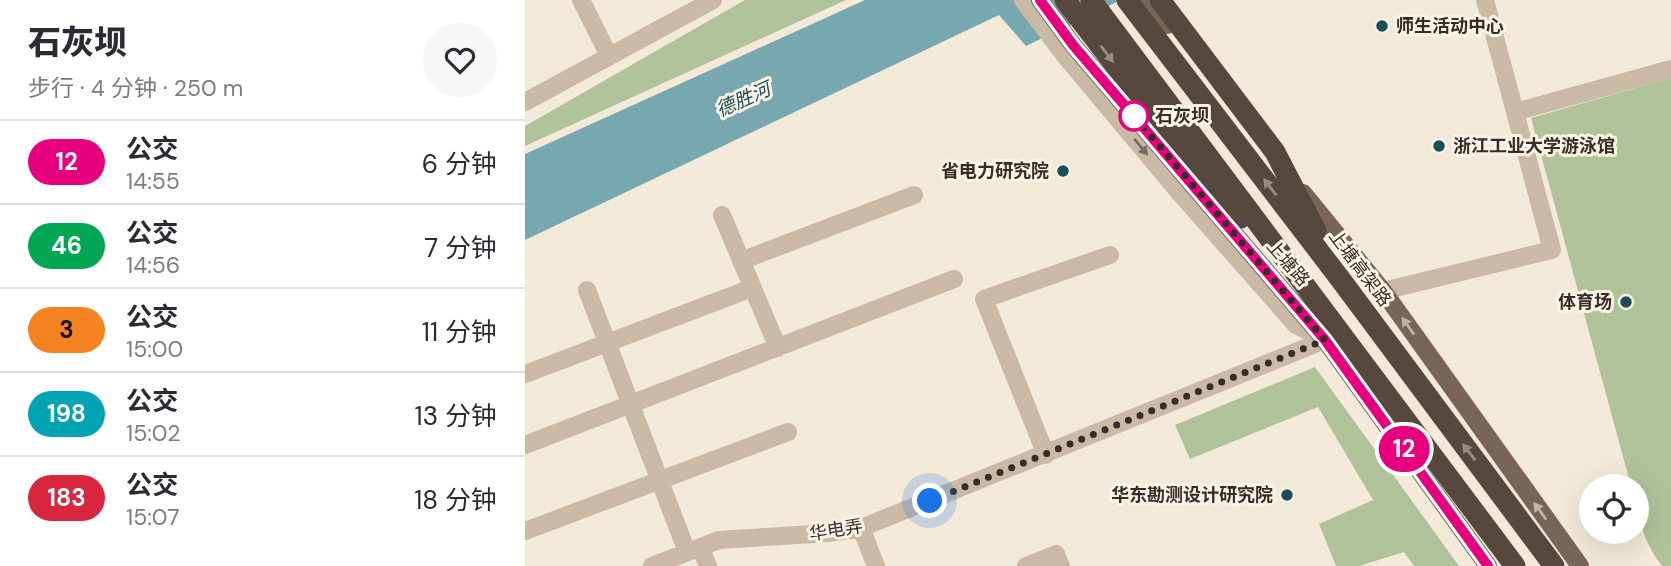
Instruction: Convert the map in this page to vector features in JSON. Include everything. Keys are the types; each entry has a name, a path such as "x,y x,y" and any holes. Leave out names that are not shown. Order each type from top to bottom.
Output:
{"highway":[{"path":"1065,0 1202,177 1314,296"},
{"path":"1091,0 1515,566"},
{"name":"上塘高架路","path":"1127,0 1341,280 1554,566"},
{"path":"1153,2 1275,152 1341,280"}],"main road":[{"name":"上塘路","path":"1040,0 1070,51 1325,340 1488,566"},
{"path":"1153,2 1383,291 1580,566"}],"street":[{"path":"581,0 609,56"},
{"path":"525,102 713,0"},
{"path":"1023,0 1070,51"},
{"path":"1383,291 1552,250 1485,0"},
{"path":"1515,112 1671,69"},
{"path":"741,261 914,195"},
{"path":"722,215 778,348"},
{"path":"1046,455 984,299 1110,255"},
{"path":"525,446 954,279"},
{"path":"525,374 752,288"},
{"path":"587,290 661,482 694,550 708,566"},
{"name":"华电弄","path":"652,566 719,540 828,533 861,528 1325,340"},
{"path":"525,531 788,432"},
{"path":"861,528 876,566"},
{"path":"1026,566 1056,554 1061,566"}],"green space":[{"path":"745,0 846,0 525,146 525,126"},
{"name":"体育场","path":"1671,78 1671,566 1662,566 1648,544 1649,474 1628,474 1531,118"},
{"path":"1315,367 1459,566 1414,566 1404,552 1359,566 1336,566 1319,524 1373,500 1318,407 1190,459 1175,425"}],"water":[{"name":"德胜河","path":"865,0 1121,0 1026,46 999,15 525,240 525,154"}],"bus line":[{"name":"12","path":"1040,0 1073,45 1325,340 1488,566"}],"place":[{"name":"师生活动中心","path":"1382,26"},
{"name":"石灰坝","path":"1134,116"},
{"name":"浙江工业大学游泳馆","path":"1439,146"},
{"name":"省电力研究院","path":"1063,171"},
{"name":"体育场","path":"1626,302"},
{"name":"华东勘测设计研究院","path":"1287,495"}],"route":[{"path":"930,501 1325,340 1134,116"}]}
